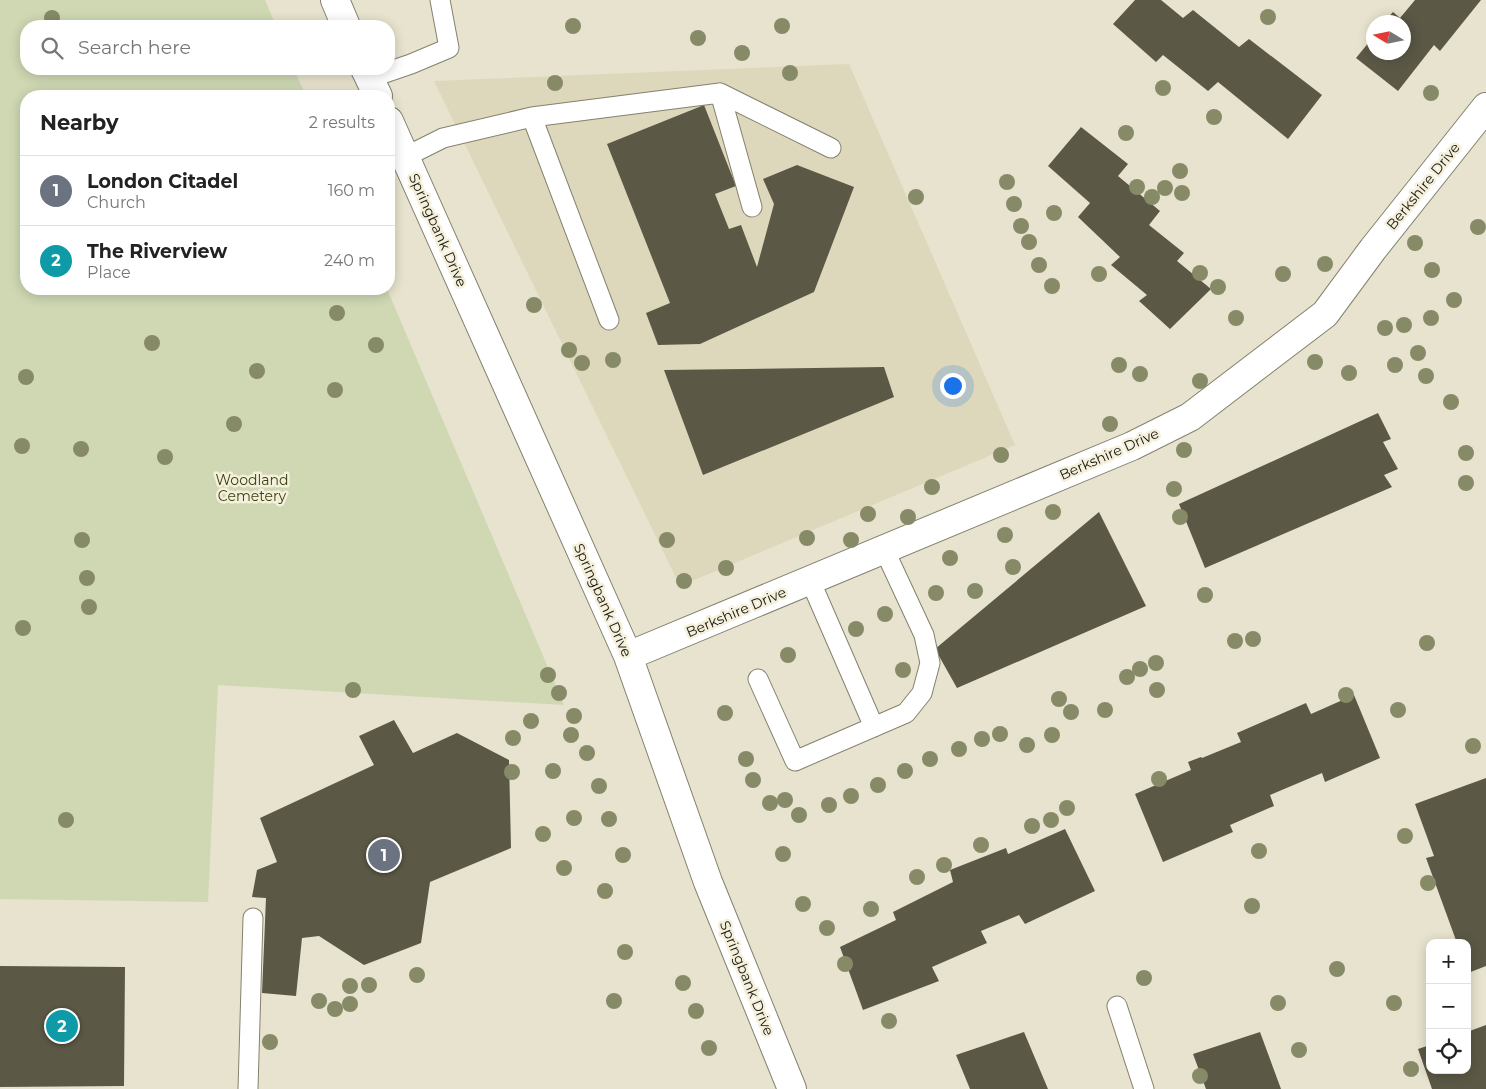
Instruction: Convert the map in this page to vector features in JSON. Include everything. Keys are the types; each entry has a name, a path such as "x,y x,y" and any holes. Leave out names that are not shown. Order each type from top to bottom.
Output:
{"main road":[{"path":"334,0 343,20"},
{"name":"Berkshire Drive","path":"628,656 1132,446 1190,417 1325,314 1373,249 1486,107"},
{"name":"Springbank Drive","path":"395,134 628,656 708,882 792,1089"}],"lane":[{"path":"395,71 448,48 440,0"},
{"path":"371,81 385,75"},
{"path":"720,93 752,207"},
{"path":"405,157 443,138 532,117 720,93 831,148"},
{"path":"532,117 609,320"},
{"path":"758,678 795,761 906,713 922,693 930,663 924,635 884,549"},
{"path":"810,580 874,727"},
{"path":"248,1089 253,918"},
{"path":"1117,1006 1144,1089"}],"shaded area":[{"path":"849,64 1015,445 680,586 434,81"}],"green space":[{"name":"Woodland Cemetery","path":"0,0 265,0 273,20 20,20 20,75 297,75 303,90 20,90 20,295 390,295 564,705 218,685 208,902 0,899"}],"building":[{"path":"1135,0 1161,0 1183,18 1193,10 1239,47 1249,39 1322,95 1288,139 1218,82 1208,91 1163,55 1156,62 1113,24"},
{"path":"1415,0 1481,0 1440,51 1434,45 1398,91 1356,58 1366,46 1366,60 1411,60 1411,15 1402,15"},
{"path":"704,105 736,186 715,194 729,229 741,225 757,267 774,204 763,179 797,165 854,187 814,292 700,344 658,345 646,313 670,303 607,144"},
{"path":"1081,127 1128,164 1118,176 1160,211 1149,225 1184,253 1177,261 1211,289 1170,329 1139,301 1147,295 1111,265 1120,257 1078,217 1090,203 1048,166"},
{"path":"884,367 894,397 703,475 664,370"},
{"path":"1378,413 1391,439 1383,442 1398,469 1384,475 1392,487 1205,568 1179,504"},
{"path":"1099,512 1146,606 957,688 935,649"},
{"path":"1354,695 1380,758 1325,782 1322,773 1270,795 1274,806 1230,825 1233,832 1163,862 1135,794 1191,770 1188,762 1241,742 1237,733 1306,703 1311,714"},
{"path":"394,720 413,753 457,733 509,760 511,848 430,882 421,943 364,965 319,936 302,938 296,996 262,993 266,898 252,897 257,870 277,862 260,818 374,765 359,736"},
{"path":"1486,778 1486,966 1471,972 1471,939 1456,939 1426,858 1434,856 1415,804"},
{"path":"1065,829 1095,891 1025,924 1019,915 981,931 987,943 932,967 939,981 863,1010 840,947 896,920 893,912 953,882 950,870 1006,848 1008,854"},
{"path":"0,966 125,967 124,1086 0,1087"},
{"path":"1486,1025 1486,1089 1432,1089 1427,1074 1471,1074 1471,1031"},
{"path":"1024,1032 1048,1089 970,1089 956,1055"},
{"path":"1260,1032 1281,1089 1206,1089 1193,1054"},
{"path":"1426,1046 1426,1072 1418,1049"}],"place":[{"name":"London Citadel","path":"384,855"},
{"name":"The Riverview","path":"62,1026"}]}
